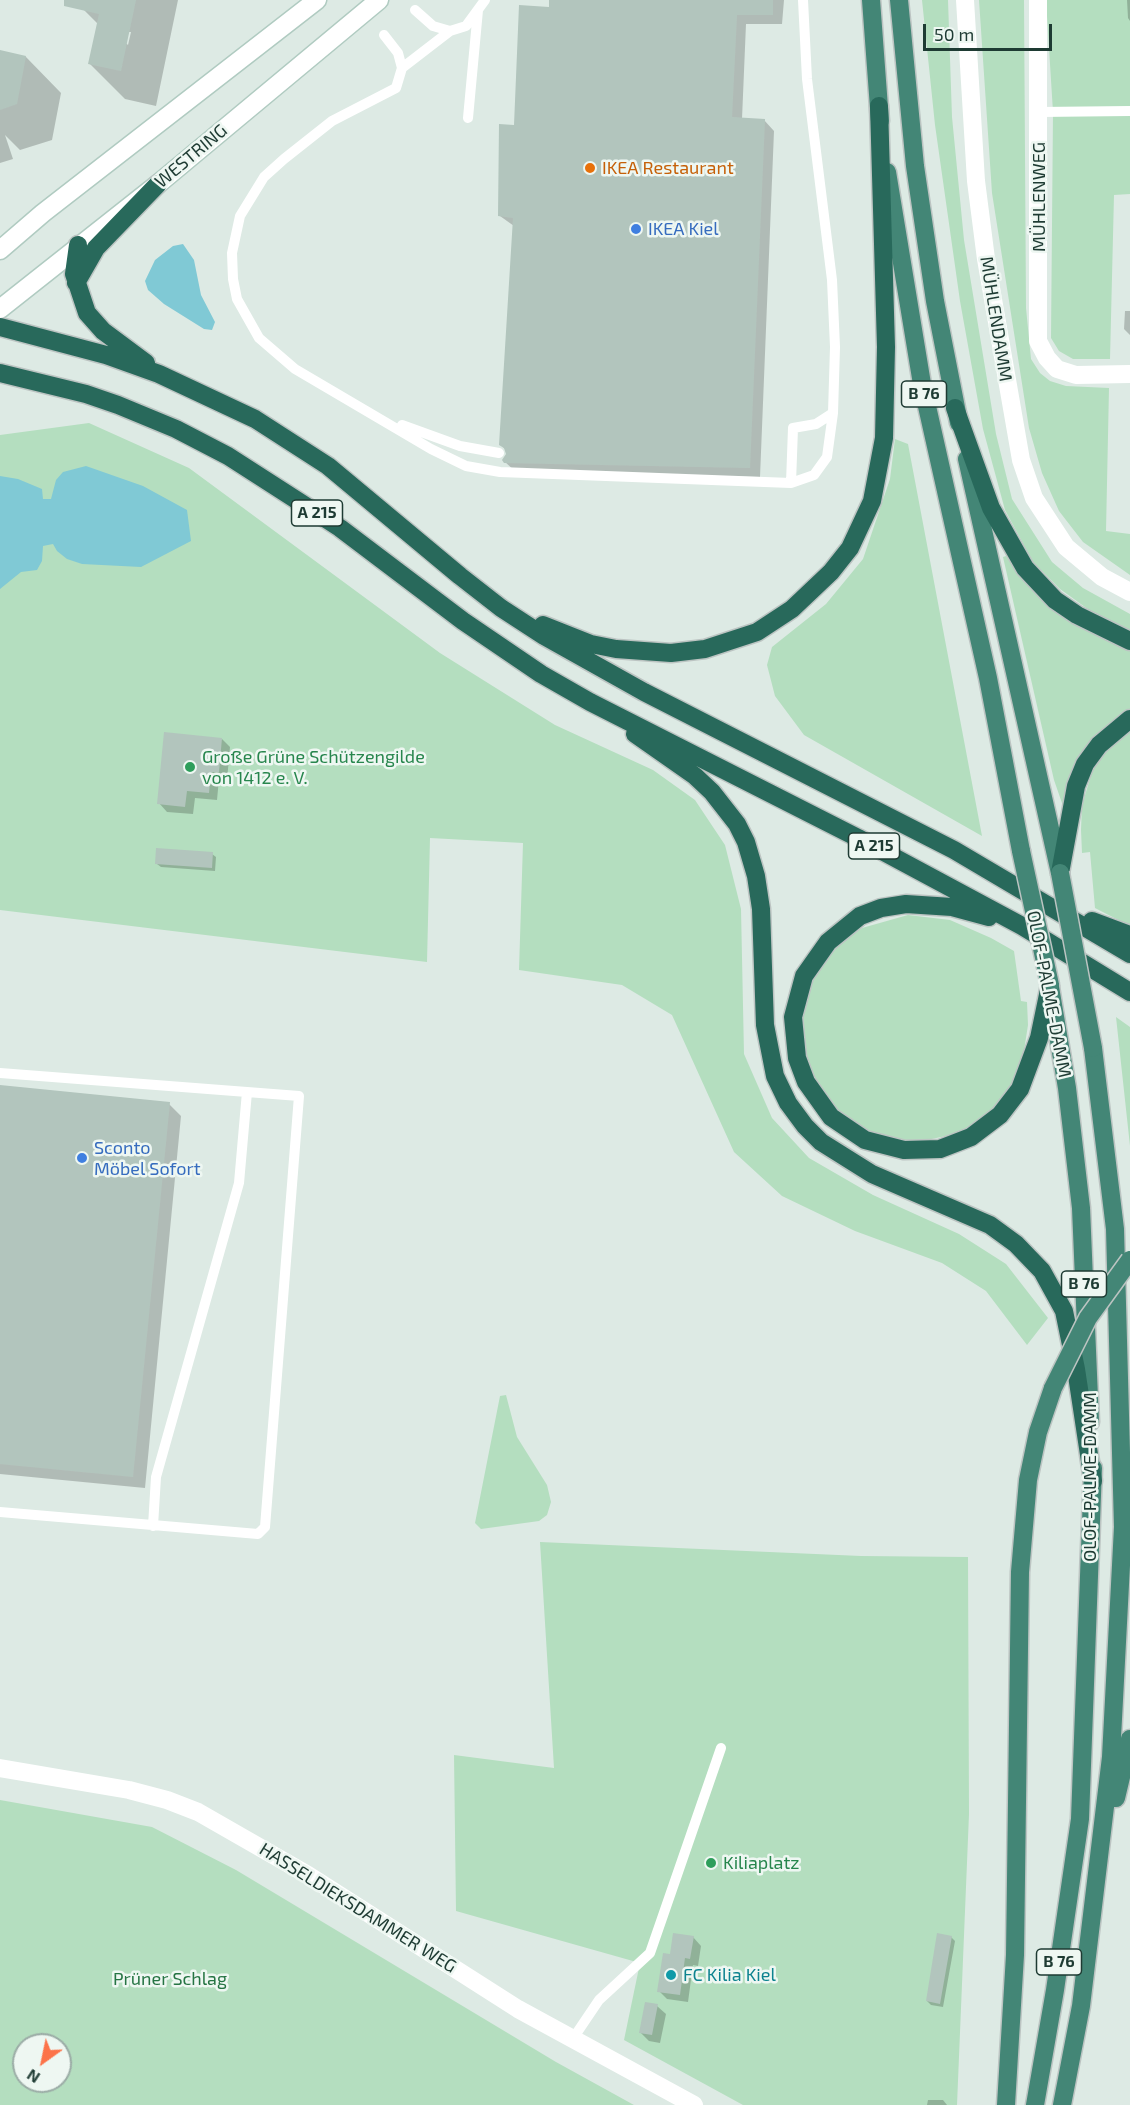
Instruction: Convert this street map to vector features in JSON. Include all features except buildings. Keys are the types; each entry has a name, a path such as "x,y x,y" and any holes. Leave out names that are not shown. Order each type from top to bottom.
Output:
{"highway":[{"name":"B 76","path":"871,0 879,106"},
{"name":"B 76","path":"899,0 915,166 935,301 955,408 1060,873"},
{"path":"0,327 106,355 159,374 255,419 328,466 501,608 591,644 616,649 671,653 705,649 757,632 792,609 831,572 850,548 872,501 884,438 886,347 879,106"},
{"name":"OLOF-PALME-DAMM","path":"879,106 897,242 922,384 988,678 1021,851 1050,985 1051,1022 1081,1208 1093,1481 1080,1819 1055,1990 1035,2105"},
{"path":"76,283 96,248 158,184"},
{"path":"78,245 74,261 76,283 82,304 93,321 159,374"},
{"name":"A 215","path":"9,374 86,394 150,417 228,456 340,528 516,657 590,702 858,838 1022,926 1130,992"},
{"path":"955,408 991,508 1025,568 1054,600 1077,615 1130,641"},
{"name":"A 215","path":"501,608 566,649 635,687 836,788 1035,896 1130,954"},
{"path":"590,702 695,776 726,808 746,842 756,876 761,909 765,1025 776,1076 788,1102 805,1126 821,1142 872,1174 990,1225 1016,1244 1042,1271 1064,1311 1076,1368 1093,1481"},
{"path":"1060,873 1076,786 1085,764 1106,738 1130,719"},
{"name":"OLOF-PALME-DAMM","path":"1060,873 1093,1048 1115,1229 1123,1527 1111,1757 1081,2006 1062,2105"},
{"path":"1035,896 1130,935"},
{"path":"1022,926 952,907 926,903 881,908 860,916 828,942 804,976 793,1017 797,1058 816,1100 846,1129 865,1140 885,1147 920,1151 940,1149 971,1137 986,1128 1011,1103 1051,1022"},
{"path":"1006,2105 1015,1955 1020,1572 1028,1480 1038,1432 1053,1388 1088,1318 1130,1260"},
{"path":"1097,1882 1130,1739"}],"street":[{"path":"0,250 43,213 317,0"},
{"name":"WESTRING","path":"0,309 158,184 379,0"},
{"name":"MÜHLENDAMM","path":"965,0 976,181 986,259 1021,460 1034,498 1066,547 1102,577 1130,592"},
{"name":"MÜHLENWEG","path":"1038,0 1038,341 1047,358 1057,369 1076,375 1130,374"},
{"name":"HASSELDIEKSDAMMER WEG","path":"0,1768 129,1790 167,1800 198,1812 308,1875 446,1964 572,2040 694,2105"}],"lane":[{"path":"402,68 450,31 466,26 485,0"},
{"path":"384,35 398,53 402,68 396,88 332,121 264,177 240,216 232,253 237,299 259,338 295,369 382,418 431,449 466,466 500,472 791,483 814,475 827,457 833,413 835,347 832,280 807,80 803,0"},
{"path":"415,9 433,26 450,31"},
{"path":"468,118 478,10"},
{"path":"1039,112 1130,111"},
{"path":"791,483 793,428 816,424 833,413"},
{"path":"382,418 460,446 499,453"},
{"path":"0,1073 299,1096 265,1527 258,1534 0,1512"},
{"path":"153,1526 156,1477 239,1184 247,1092"},
{"path":"572,2040 599,2000 650,1953 721,1748"}],"green space":[{"path":"922,0 948,0 952,117 964,240 996,434 1012,499 1052,562 1083,588 1130,614 1130,630 1096,615 1060,589 1033,562 1005,510 983,429 960,301 935,125"},
{"path":"979,0 1024,0 1026,308 1031,359 1040,373 1050,381 1066,386 1109,388 1106,531 1130,534 1130,575 1083,542 1059,511 1042,473 1029,428 992,193"},
{"path":"1046,0 1130,0 1130,194 1114,195 1110,359 1073,359 1059,351 1051,338 1053,112"},
{"path":"89,423 189,468 440,653 555,725 653,770 695,800 725,845 741,909 744,1054 772,1118 809,1158 873,1195 959,1234 1006,1264 1048,1318 1027,1345 986,1291 942,1263 855,1231 782,1196 734,1152 672,1015 622,985 519,970 523,843 430,838 427,962 0,910 0,435"},
{"path":"895,439 908,444 982,836 804,735 775,696 767,665 772,647 826,604 863,559 890,479"},
{"path":"1006,556 1028,585 1045,602 1100,637 1130,649 1130,713 1063,806 1054,780 1003,557"},
{"path":"1130,731 1130,926 1095,908 1090,852 1082,853 1081,830 1082,805 1093,769 1107,750"},
{"path":"908,915 950,920 1014,951 1021,1001 1027,1002 1028,1025 1021,1070 1000,1105 965,1132 922,1141 896,1141 874,1135 855,1125 837,1109 820,1090 808,1067 801,1023 804,1000 813,977 841,942 862,928"},
{"path":"1116,1017 1130,1027 1130,1146"},
{"path":"506,1395 517,1437 547,1485 551,1502 547,1515 539,1521 481,1529 475,1523 500,1396"},
{"name":"Kiliaplatz","path":"540,1542 861,1556 968,1557 969,1814 957,2105 743,2105 624,2040 640,1963 456,1911 454,1755 554,1768"},
{"name":"Prüner Schlag","path":"0,1800 152,1827 236,1870 556,2062 634,2105 0,2105"}],"water":[{"path":"183,244 194,260 201,295 215,322 212,330 204,329 164,304 148,290 145,281 155,260 173,246"},
{"path":"86,466 143,486 187,510 191,541 141,567 82,564 67,559 57,551 53,544 43,546 42,561 37,570 21,572 0,589 0,476 18,479 42,489 43,499 51,499 56,480 63,472"}],"place":[{"name":"IKEA Restaurant","path":"590,168"},
{"name":"IKEA Kiel","path":"636,229"},
{"name":"Große Grüne Schützengilde von 1412 e. V.","path":"190,767"},
{"name":"Sconto Möbel Sofort","path":"82,1158"},
{"name":"Kiliaplatz","path":"711,1863"},
{"name":"FC Kilia Kiel","path":"671,1975"}]}
